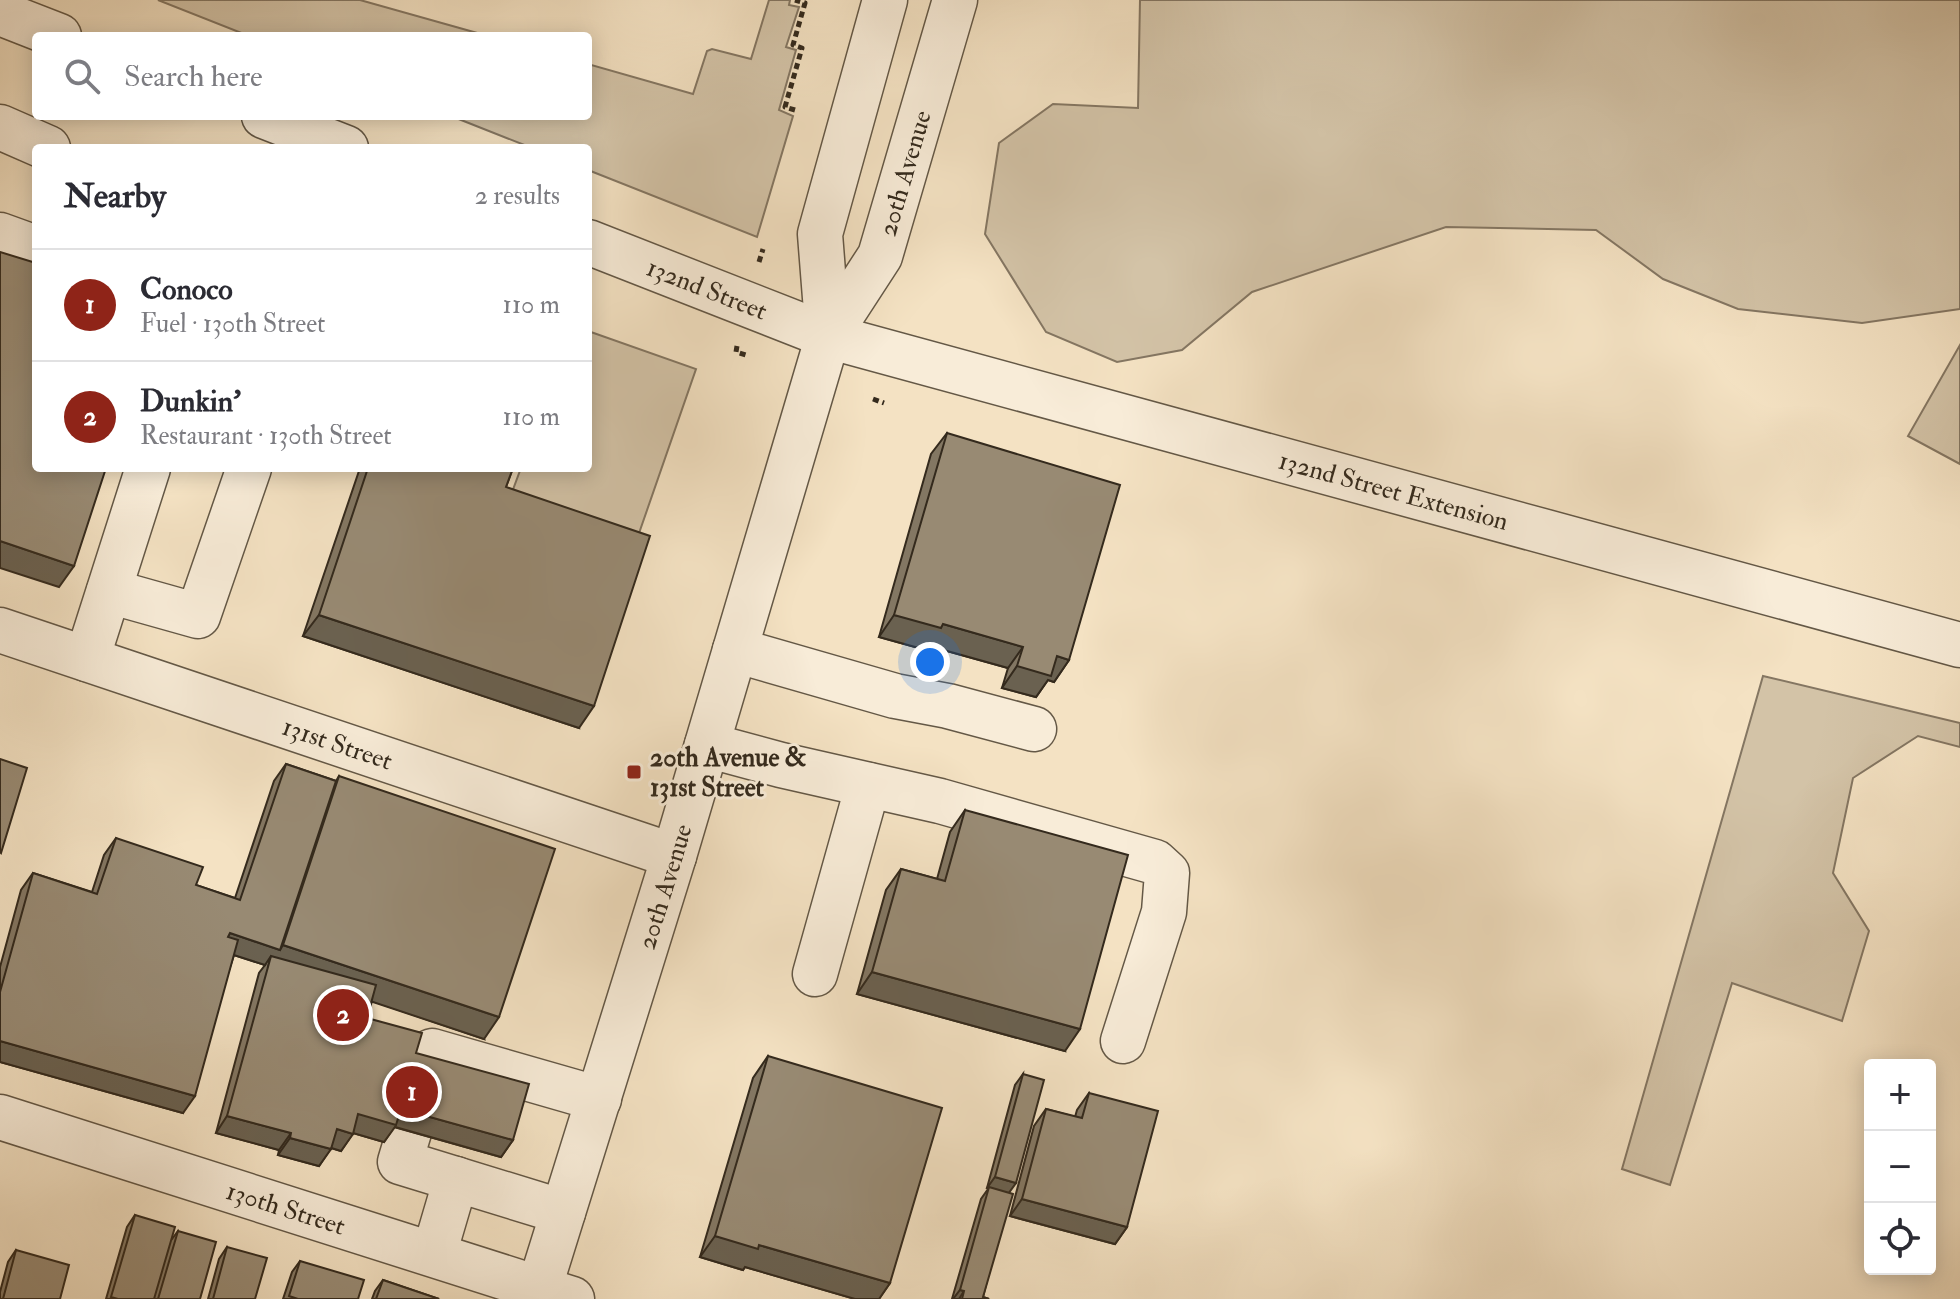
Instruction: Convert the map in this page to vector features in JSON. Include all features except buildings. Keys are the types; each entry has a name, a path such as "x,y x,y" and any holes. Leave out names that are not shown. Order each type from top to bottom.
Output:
{"street":[{"name":"20th Avenue","path":"828,336 820,234 885,0"},
{"name":"20th Avenue","path":"549,1295 563,1212 674,856 828,336 880,256 955,0"},
{"path":"0,13 49,32"},
{"path":"0,127 39,144"},
{"path":"265,128 330,144"},
{"path":"0,235 32,247"},
{"name":"132nd Street","path":"592,244 828,336"},
{"name":"132nd Street Extension","path":"828,336 1960,645"},
{"path":"87,659 147,472"},
{"path":"109,591 198,616 248,472"},
{"name":"131st Street","path":"0,630 674,856"},
{"path":"735,650 895,696 948,706 1034,729"},
{"path":"707,745 940,801 1155,862 1167,873 1164,912 1123,1041"},
{"path":"815,974 868,785"},
{"path":"474,1079 599,1099"},
{"name":"130th Street","path":"0,1117 434,1254 549,1295"},
{"path":"434,1254 454,1161 563,1212"}],"path":[{"path":"795,0 805,3 793,45 802,48 785,107 795,110"},
{"path":"759,262 763,249"},
{"path":"738,341 736,352 749,356"},
{"path":"873,399 884,403"}],"shaded area":[{"path":"158,0 360,0 474,32 239,32"},
{"path":"769,0 790,0 789,5 799,7 786,47 796,50 779,110 793,116 757,237 592,172 592,144 522,144 461,120 592,120 592,65 693,94 707,51 712,49 751,59"},
{"path":"1140,0 1960,0 1960,309 1862,323 1738,309 1663,279 1596,230 1446,227 1252,292 1182,350 1117,362 1046,332 985,234 999,143 1053,104 1138,108"},
{"path":"592,332 696,369 637,539 511,495 520,472 592,472"},
{"path":"1960,345 1960,464 1908,436"},
{"path":"1763,676 1960,723 1960,747 1918,736 1853,778 1833,873 1869,931 1842,1021 1732,983 1670,1185 1622,1169"}],"place":[{"name":"20th Avenue & 131st Street","path":"634,772"},
{"name":"Dunkin'","path":"343,1015"},
{"name":"Conoco","path":"412,1092"}]}
